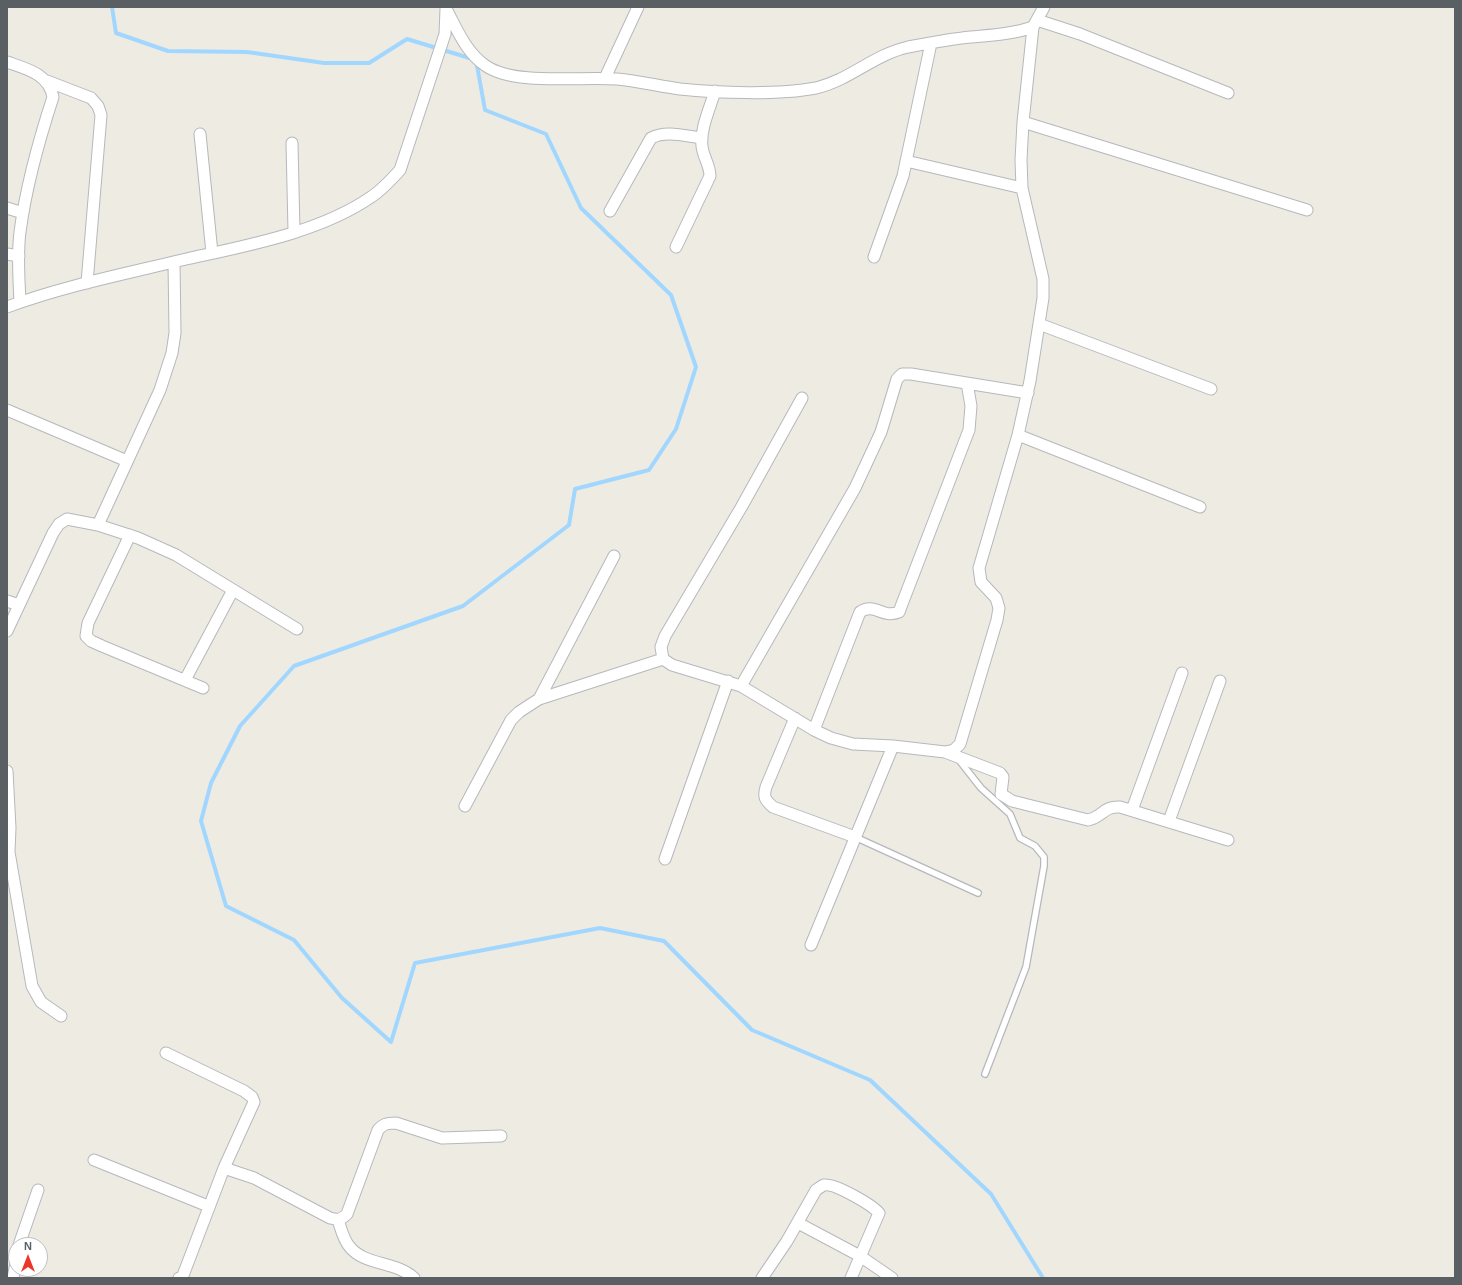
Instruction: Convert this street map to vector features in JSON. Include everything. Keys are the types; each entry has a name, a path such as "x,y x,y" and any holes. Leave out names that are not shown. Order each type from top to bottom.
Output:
{"street":[{"path":"605,78 638,7"},
{"path":"945,752 954,750 960,744 997,620 999,608 996,598 981,582 979,568 1018,435 1028,393 1043,298 1043,279 1022,188 1021,160 1023,122 1035,24 1044,7"},
{"path":"446,8 471,53 486,67 508,74 535,78 562,80 605,78 680,89 715,91 786,91 816,88 842,78 877,58 893,51 950,39 1018,32 1035,24 1080,34 1228,94"},
{"path":"7,307 87,283 212,254 294,231 344,213 371,197 386,185 400,170 445,34 446,8"},
{"path":"874,257 896,198 906,161 931,43"},
{"path":"7,62 40,75 47,81 52,89 53,97 28,189 23,214 19,256 20,302"},
{"path":"47,81 91,98 98,106 101,115 87,283"},
{"path":"676,247 710,176 710,168 701,146 715,91"},
{"path":"1023,122 1307,210"},
{"path":"200,134 212,254"},
{"path":"610,211 651,138 658,134 667,134 702,138"},
{"path":"292,143 294,231"},
{"path":"906,161 1022,188"},
{"path":"7,208 23,214"},
{"path":"7,254 19,256"},
{"path":"98,525 160,390 172,352 175,333 174,262"},
{"path":"1039,324 1211,389"},
{"path":"741,686 855,488 882,432 897,379 902,374 911,374 1028,393"},
{"path":"814,730 860,612 866,608 891,615 898,612 902,604 969,430 971,406 967,383"},
{"path":"802,398 742,506 665,636 660,648 663,658 672,665 741,686 814,730 831,738 853,744 893,746 945,752 1000,772 1002,777 1002,794 1012,801 1088,820 1094,819 1106,808 1112,806 1132,810 1228,840"},
{"path":"7,410 127,461"},
{"path":"1018,435 1200,507"},
{"path":"7,631 53,532 59,524 67,519 98,525 130,535 176,555 297,629"},
{"path":"130,535 88,623 86,636 97,644 203,688"},
{"path":"539,699 614,556"},
{"path":"184,680 233,590"},
{"path":"7,601 19,605"},
{"path":"464,806 511,720 519,712 539,699 663,658"},
{"path":"1132,810 1182,673"},
{"path":"1169,822 1220,681"},
{"path":"665,858 728,682"},
{"path":"795,718 766,787 764,795 766,801 773,807 855,837"},
{"path":"811,945 893,746"},
{"path":"7,771 10,828 8,852 32,986 41,1002 60,1016"},
{"path":"166,1053 244,1091 252,1097 254,1102 208,1206 182,1278"},
{"path":"224,1168 254,1178 330,1218 338,1220 347,1214 378,1130 382,1125 396,1123 442,1138 501,1136"},
{"path":"94,1160 208,1206"},
{"path":"762,1278 798,1223 816,1190 823,1185 832,1186 874,1207 879,1213 850,1278"},
{"path":"22,1237 38,1190"},
{"path":"338,1220 348,1245 352,1250 362,1257 404,1271 414,1278"},
{"path":"798,1223 860,1256 892,1278"}],"lane":[{"path":"956,756 981,788 1010,814 1016,832 1020,838 1035,846 1044,857 1044,866 1028,960 985,1074"},
{"path":"855,837 978,893"}],"waterway":[{"path":"112,7 116,33 168,51 247,52 324,63 369,63 407,39 476,60 485,110 546,134 581,208 671,295 696,367 676,429 649,470 575,489 569,525 463,606 294,666 240,726 211,783 201,821 226,906 294,940 342,998 391,1042 415,963 600,928 664,941 752,1030 870,1080 991,1194 1043,1278"}]}
